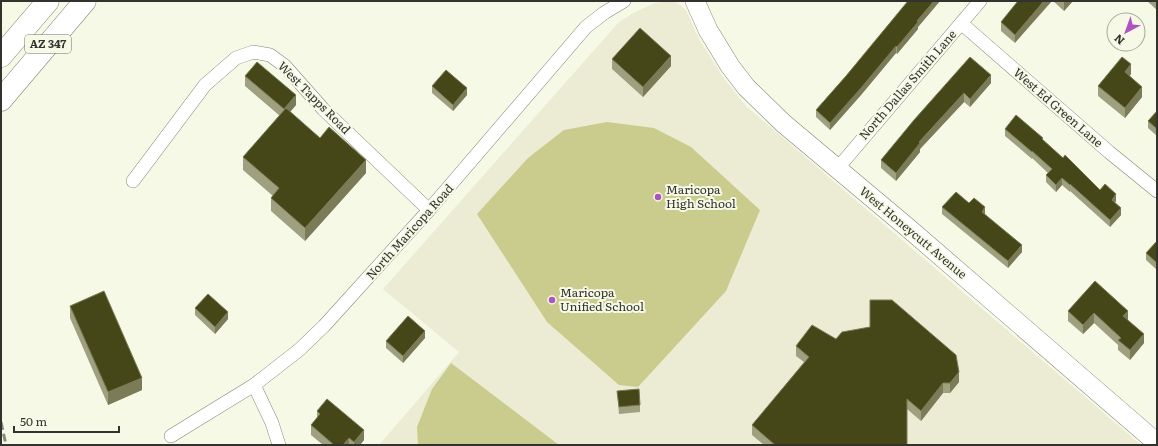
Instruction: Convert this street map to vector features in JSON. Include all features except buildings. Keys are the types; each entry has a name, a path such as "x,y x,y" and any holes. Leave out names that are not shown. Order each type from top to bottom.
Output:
{"highway":[{"name":"AZ 347","path":"2,54 48,1"},
{"name":"AZ 347","path":"6,94 85,1"}],"street":[{"name":"North Maricopa Road","path":"171,436 254,385 299,350 324,326 429,210 586,27 604,13 624,1"},
{"name":"West Honeycutt Avenue","path":"695,1 708,30 730,66 746,86 782,123 907,227 1157,443"},
{"name":"North Dallas Smith Lane","path":"837,169 980,1"},
{"name":"West Ed Green Lane","path":"961,23 1109,152 1157,191"},
{"name":"West Tapps Road","path":"133,181 206,85 236,58 253,52 270,55 285,66 323,109 429,210"},
{"path":"254,385 272,422 279,445"}],"shaded area":[{"name":"Maricopa High School","path":"673,1 686,10 699,39 723,77 746,106 1141,445 379,445 459,352 383,289 619,22 635,12 655,3"}],"green space":[{"path":"607,122 654,128 691,147 760,210 726,291 638,387 619,385 547,322 477,214 528,158 564,130"},
{"path":"451,363 559,445 418,445 417,427 432,389"}],"railway":[{"path":"1,422 6,445"}],"place":[{"name":"Maricopa High School","path":"658,197"},
{"name":"Maricopa Unified School","path":"552,300"}]}
